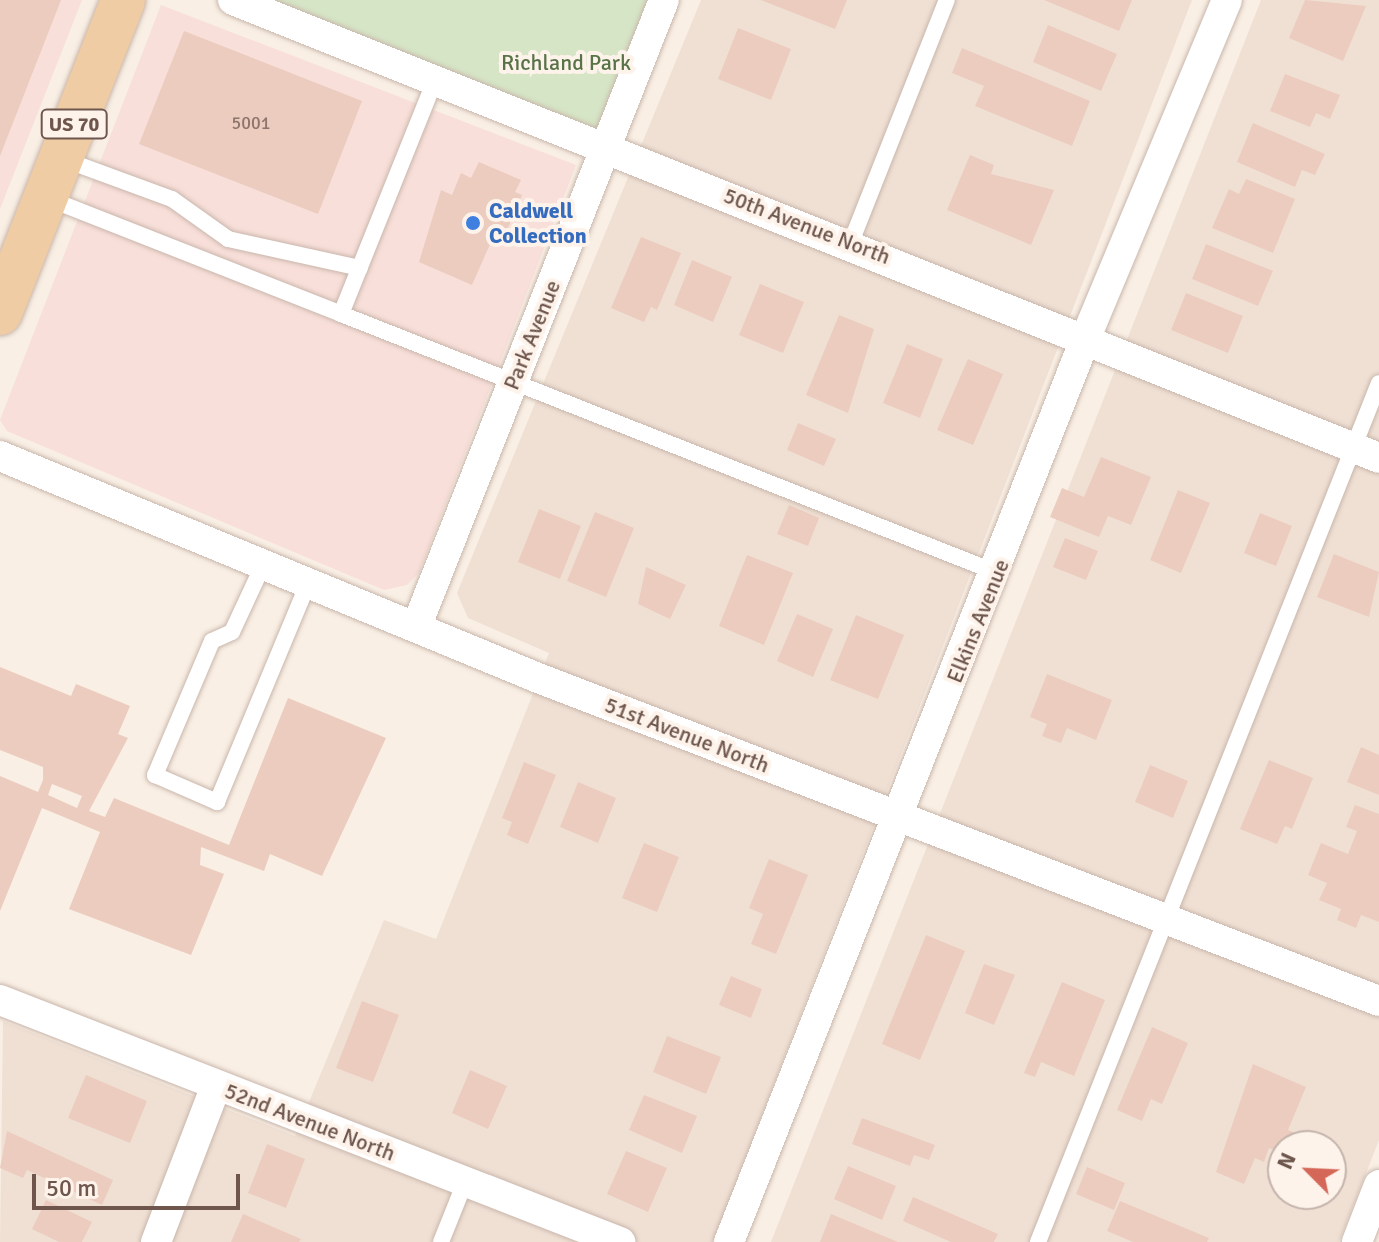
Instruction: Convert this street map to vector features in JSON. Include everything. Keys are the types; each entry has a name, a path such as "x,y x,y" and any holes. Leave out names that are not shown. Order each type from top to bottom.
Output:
{"main road":[{"name":"US 70","path":"0,313 123,0"}],"street":[{"name":"50th Avenue North","path":"233,0 851,242 1367,453"},
{"name":"Park Avenue","path":"417,625 664,0"},
{"name":"Elkins Avenue","path":"729,1242 897,815 998,573 1086,337 1227,0"},
{"name":"51st Avenue North","path":"0,456 897,815 1379,1001"},
{"name":"52nd Avenue North","path":"0,1000 620,1242"},
{"path":"156,1242 216,1086"},
{"path":"1357,1242 1379,1185"}],"lane":[{"path":"851,242 947,0"},
{"path":"341,314 435,80"},
{"path":"53,178 172,199 228,239 360,268"},
{"path":"53,178 341,314 998,573"},
{"path":"1038,1242 1167,918 1367,453 1379,383"},
{"path":"264,563 232,632 212,641 155,775 217,802 309,581"},
{"path":"441,1242 465,1182"}],"shaded area":[{"path":"0,0 82,0 0,209"},
{"path":"701,0 1192,0 713,1242 0,1242 3,1021 295,1136 384,920 436,939 549,653 468,618 457,593"},
{"path":"1261,0 1379,0 1379,1140 1339,1242 771,1242"},
{"path":"161,5 576,165 419,573 407,585 384,590 7,431 0,420"}],"green space":[{"name":"Richland Park","path":"231,0 664,0 606,147"}],"building":[{"path":"0,0 61,0 0,156"},
{"path":"761,0 847,0 835,29"},
{"path":"1044,0 1132,0 1119,31"},
{"path":"1305,0 1366,6 1343,61 1289,38"},
{"path":"1048,25 1117,54 1101,91 1033,62"},
{"path":"738,28 791,49 771,100 718,79"},
{"path":"184,31 362,101 318,214 139,144"},
{"path":"962,48 1090,101 1072,146 975,106 984,86 952,73"},
{"path":"1285,74 1340,95 1330,119 1316,113 1310,127 1270,111"},
{"path":"1253,123 1325,154 1315,175 1302,170 1295,187 1237,162"},
{"path":"970,155 994,165 991,174 1054,190 1031,245 947,210"},
{"name":"Caldwell Collection","path":"479,162 521,180 515,192 522,195 507,230 498,226 472,285 419,262 441,190 452,195 461,173 471,178"},
{"path":"1246,179 1295,199 1273,253 1212,228 1229,189 1239,194"},
{"path":"641,237 681,253 657,310 651,307 644,322 611,308"},
{"path":"1206,244 1273,271 1258,306 1192,279"},
{"path":"692,260 732,277 713,322 674,305"},
{"path":"760,284 804,302 783,353 739,335"},
{"path":"1186,293 1243,316 1228,353 1171,330"},
{"path":"839,315 874,329 848,413 806,395"},
{"path":"907,344 943,359 920,418 883,403"},
{"path":"968,359 1003,374 973,445 937,430"},
{"path":"798,423 836,439 824,466 787,450"},
{"path":"1101,457 1151,477 1131,525 1108,516 1099,537 1050,517 1062,488 1084,497"},
{"path":"1178,490 1210,503 1181,573 1150,560"},
{"path":"789,505 819,518 808,546 777,534"},
{"path":"539,509 581,526 560,579 518,562"},
{"path":"595,512 634,528 606,597 567,581"},
{"path":"1260,513 1292,526 1276,566 1244,553"},
{"path":"1065,538 1098,551 1086,580 1053,567"},
{"path":"1334,554 1379,572 1369,617 1317,597"},
{"path":"747,555 793,573 764,645 719,626"},
{"path":"646,567 686,585 670,619 638,604"},
{"path":"797,614 833,629 813,677 777,661"},
{"path":"856,615 904,635 878,699 830,680"},
{"path":"0,667 71,696 76,684 130,706 118,734 128,738 89,811 105,817 114,798 229,845 288,698 386,738 322,876 270,854 264,871 201,847 200,865 224,874 191,955 69,909 100,832 42,808 0,911 0,776 38,792 43,780 43,767 0,750","holes":["52,784 82,796 77,808 48,795"]},
{"path":"1047,674 1112,700 1096,740 1067,728 1061,743 1042,736 1047,724 1030,717"},
{"path":"1361,747 1379,755 1379,795 1347,782"},
{"path":"1269,760 1313,778 1292,829 1285,826 1277,844 1240,829"},
{"path":"524,762 556,775 528,844 507,835 512,822 502,818"},
{"path":"1150,765 1188,781 1173,818 1135,802"},
{"path":"578,782 616,798 598,843 560,827"},
{"path":"1355,805 1379,814 1379,922 1361,915 1356,928 1337,920 1341,909 1319,900 1327,883 1308,875 1321,843 1348,854 1357,831 1346,827"},
{"path":"644,843 679,857 657,912 622,898"},
{"path":"769,859 808,875 776,954 751,944 763,914 749,908"},
{"path":"926,935 965,951 920,1060 882,1044"},
{"path":"984,964 1015,975 994,1025 965,1013"},
{"path":"731,976 762,989 751,1018 719,1005"},
{"path":"1062,982 1105,1000 1074,1076 1041,1062 1035,1077 1024,1073"},
{"path":"362,1001 399,1015 373,1082 336,1068"},
{"path":"1152,1027 1188,1043 1162,1104 1151,1099 1142,1121 1117,1110"},
{"path":"667,1036 721,1057 706,1094 653,1072"},
{"path":"1253,1064 1306,1087 1288,1130 1267,1130 1264,1162 1255,1158 1244,1184 1216,1172"},
{"path":"470,1070 507,1086 488,1129 452,1113"},
{"path":"86,1075 147,1101 130,1143 68,1118"},
{"path":"644,1095 697,1116 682,1153 629,1130"},
{"path":"862,1118 935,1145 929,1160 914,1155 910,1166 852,1144"},
{"path":"7,1131 113,1180 102,1205 27,1170 23,1178 0,1168"},
{"path":"267,1144 305,1159 286,1208 248,1193"},
{"path":"626,1151 667,1168 648,1212 607,1194"},
{"path":"848,1166 896,1186 882,1220 834,1199"},
{"path":"1087,1167 1125,1183 1114,1210 1076,1194"},
{"path":"913,1197 998,1234 994,1242 951,1242 903,1221"},
{"path":"46,1200 92,1222 82,1242 59,1242 32,1229"},
{"path":"1120,1201 1209,1238 1207,1242 1133,1242 1107,1231"},
{"path":"243,1214 301,1239 299,1242 231,1242"},
{"path":"831,1214 898,1242 820,1242"}],"place":[{"name":"Caldwell Collection","path":"473,223"}]}
